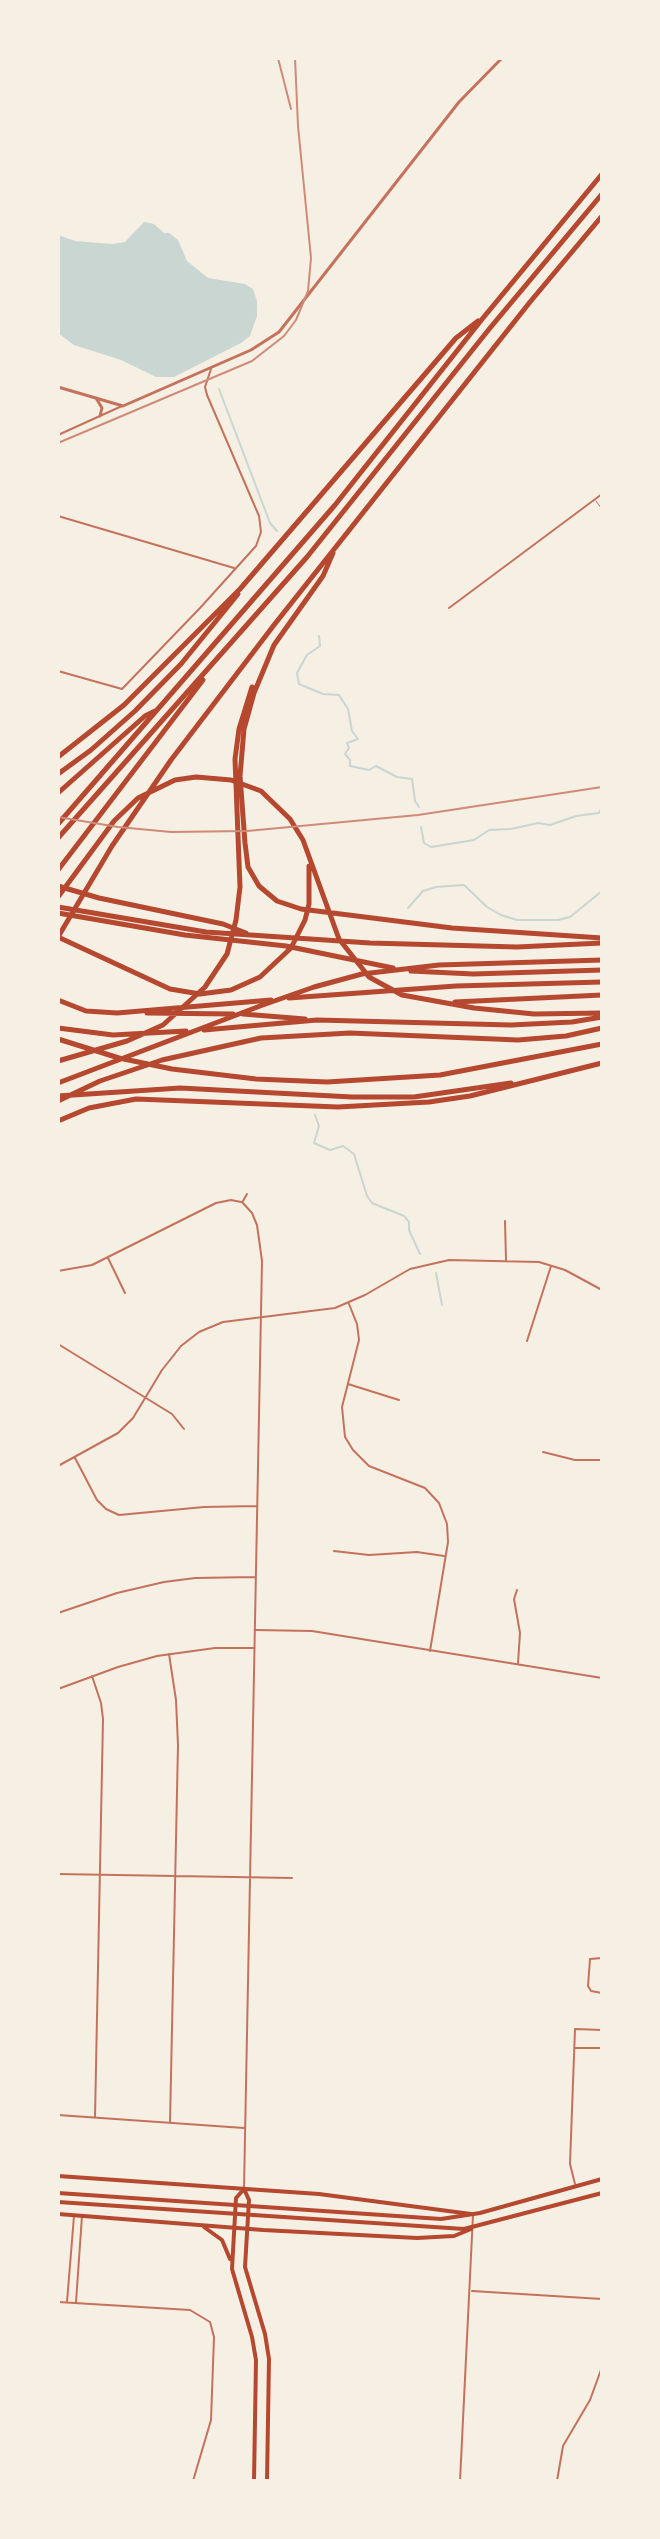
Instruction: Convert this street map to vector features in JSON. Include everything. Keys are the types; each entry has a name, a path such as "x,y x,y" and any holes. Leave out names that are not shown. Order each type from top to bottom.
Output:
{"highway":[{"path":"58,824 335,505 602,174"},
{"path":"60,836 343,514 490,328 602,194"},
{"path":"308,853 311,890 305,920 291,948 271,969 244,986 216,993 185,992 149,981 58,937 112,846 171,760 337,545 602,216"},
{"path":"58,757 124,705 240,589 456,338 483,318"},
{"path":"58,1061 127,1041 163,1025 205,987 227,954 239,902 242,855 240,761 244,729 254,693 270,655 285,628 323,576 337,545"},
{"path":"58,774 135,711 181,664 233,603 240,589"},
{"path":"58,870 224,651"},
{"path":"58,793 145,716 160,708"},
{"path":"58,897 127,807 158,786 213,777 248,785 271,799 290,819 308,853 332,923 349,955 369,977 414,999 518,1013 602,1015"},
{"path":"242,855 253,878 267,895 301,909 452,928 602,941"},
{"path":"58,886 99,898 223,924 251,935"},
{"path":"58,907 206,932 251,935 441,946 602,941"},
{"path":"58,913 185,935 286,946 413,971 473,974 602,970"},
{"path":"58,1083 260,1006 362,974 439,965 602,960"},
{"path":"117,1013 456,986 602,982"},
{"path":"414,999 456,1002 602,995"},
{"path":"58,1000 86,1011 317,1020 511,1025 572,1022 602,1015"},
{"path":"58,1028 113,1035 317,1020"},
{"path":"58,1098 184,1054 261,1038 350,1033 518,1040 566,1036 602,1028"},
{"path":"58,1039 119,1058 172,1069 293,1082 352,1082 461,1072 602,1044"},
{"path":"58,1121 89,1108 136,1099 338,1107 414,1103 470,1096 602,1063"},
{"path":"58,1098 180,1088 414,1097 563,1074"}],"main road":[{"path":"58,2176 349,2197 473,2214"},
{"path":"58,2193 427,2219 473,2214 602,2179"},
{"path":"232,2269 236,2198 244,2189"},
{"path":"244,2189 249,2200 245,2267 270,2361 267,2481"},
{"path":"58,2214 417,2238 454,2236 473,2227 602,2193"},
{"path":"58,2202 432,2228 473,2227"},
{"path":"198,2225 222,2240 228,2249 256,2360 254,2481"}],"street":[{"path":"58,435 211,369 261,345 279,332 459,102 502,58"},
{"path":"58,671 122,689 256,546 260,524 207,395 205,387 211,369"},
{"path":"58,387 123,406"},
{"path":"96,398 102,408 100,416"},
{"path":"449,608 602,494"},
{"path":"58,516 235,568"},
{"path":"242,1202 247,1194"},
{"path":"58,1271 85,1267 216,1203 231,1200 242,1202 252,1213 260,1239 262,1316 244,2189"},
{"path":"505,1221 506,1260"},
{"path":"108,1257 125,1293"},
{"path":"58,1466 118,1433 133,1418 170,1359 192,1337 223,1322 321,1310 349,1303 399,1274 422,1265 449,1260 532,1260 551,1265 602,1290"},
{"path":"527,1341 551,1265"},
{"path":"349,1303 359,1340 341,1415 348,1444 369,1466 416,1483 434,1497 447,1524 430,1651"},
{"path":"58,1344 172,1414 184,1429"},
{"path":"348,1384 399,1400"},
{"path":"543,1452 575,1460 602,1460"},
{"path":"75,1458 97,1500 119,1515 204,1507 258,1506"},
{"path":"334,1551 369,1555 417,1552 445,1556"},
{"path":"58,1613 117,1593 164,1582 256,1577"},
{"path":"517,1590 514,1599 520,1633 517,1665"},
{"path":"255,1629 312,1631 602,1678"},
{"path":"58,1689 169,1654 215,1648 255,1648"},
{"path":"169,1654 177,1728 170,2123"},
{"path":"92,1676 103,1719 95,2117"},
{"path":"58,1874 292,1878"},
{"path":"602,1958 590,1959 588,1986 591,1991 602,1993"},
{"path":"575,2184 570,2164 575,2029 602,2030"},
{"path":"575,2048 602,2048"},
{"path":"58,2115 245,2128"},
{"path":"460,2481 473,2214"},
{"path":"67,2302 74,2215"},
{"path":"76,2303 82,2216"},
{"path":"471,2291 602,2299"},
{"path":"58,2302 190,2310 210,2322 214,2337 211,2420 193,2481"},
{"path":"557,2481 563,2446 590,2400 602,2367"}],"lane":[{"path":"595,499 602,509"}],"shaded area":[{"path":"144,222 154,224 178,240 187,261 208,278 245,284 253,289 257,301 257,316 250,336 174,377 156,377 121,360 74,345 58,333 58,235 75,241 112,244 125,242"}],"waterway":[{"path":"219,389 270,523 277,531"},
{"path":"319,636 320,646 307,655 297,673 299,684 323,694 339,695 348,709 352,731 358,739 347,743 349,748 345,754 350,766 369,770 376,766 397,777 412,779 415,801 419,807"},
{"path":"421,827 424,843 431,847 474,840 489,830 538,823 550,825 576,816 599,813 602,807"},
{"path":"408,908 423,891 464,885 487,907 501,915 517,920 558,920 570,917 602,891"},
{"path":"315,1115 319,1126 314,1143 330,1150 343,1146 354,1154 367,1196 372,1203 404,1216 420,1254"},
{"path":"436,1273 442,1305"}],"railway":[{"path":"278,58 291,109"},
{"path":"58,443 252,361 284,336 296,320 308,291 311,258 298,126 295,58"},
{"path":"58,817 171,832 247,831 418,815 602,787"}]}
